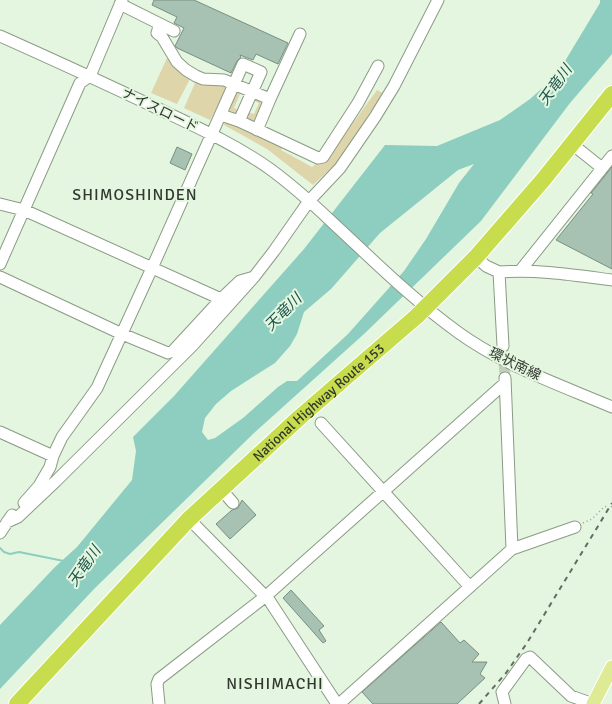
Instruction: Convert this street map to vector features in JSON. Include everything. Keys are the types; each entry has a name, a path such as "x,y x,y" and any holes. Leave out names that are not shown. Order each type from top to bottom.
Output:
{"highway":[{"name":"National Highway Route 153","path":"17,704 189,519 300,417 426,307 476,257 544,180 612,94"}],"main road":[{"path":"593,704 612,667"}],"street":[{"path":"7,522 18,517 62,475 192,346 254,277 340,168 375,117 398,80 438,0"},
{"path":"0,264 80,83 90,76 121,2 174,31"},
{"path":"160,24 157,33 162,37 178,62 186,70 203,79 224,80 270,99"},
{"path":"257,130 300,34"},
{"name":"ナイスロード","path":"0,36 90,76 246,153 271,170 311,203 412,296 426,307"},
{"path":"0,533 7,522 39,486 50,467 53,456 62,437 97,388 244,64 261,72 239,121"},
{"path":"221,114 318,158 322,157 358,104 378,66"},
{"path":"572,144 602,168"},
{"path":"520,271 612,156"},
{"path":"0,204 24,210 221,299"},
{"path":"476,257 486,266 498,272 520,271 566,274 612,280"},
{"path":"498,272 504,346"},
{"path":"0,277 122,334 168,353 172,351 240,281 254,277"},
{"name":"環状南線","path":"426,307 459,333 496,356 549,381 611,404"},
{"path":"159,704 157,684 159,679 266,596 384,492 505,380 512,549"},
{"path":"321,423 470,586"},
{"path":"0,432 53,456"},
{"path":"221,489 233,503"},
{"path":"189,519 266,596 336,703 512,549 575,527"},
{"path":"505,704 502,692 526,659 530,658 571,696 593,704"}],"path":[{"path":"575,527 592,519 604,507 610,506"}],"shaded area":[{"path":"167,58 176,69 190,79 177,104 151,93"},
{"path":"196,81 211,85 225,85 227,88 210,120 184,108"},
{"path":"238,89 247,92 245,95 240,94 234,108 239,110 237,114 229,110"},
{"path":"377,90 383,93 337,163 313,185 267,149 224,125 226,120 283,146 281,150 312,167 317,163 326,160"},
{"path":"255,96 264,99 253,122 245,118 248,112 254,114 259,103 253,100"}],"water":[{"name":"天竜川","path":"600,0 612,0 612,54 570,103 481,221 364,334 254,433 95,588 0,689 0,625 55,567 77,547 132,480 136,451 133,437 174,396 304,249 385,145 437,146 500,120 530,99 556,76 600,3","holes":["474,164 459,183 426,239 404,271 348,334 297,381 287,381 278,387 243,418 215,438 208,440 202,432 205,418 216,404 231,391 275,363 290,346 297,334 304,312 331,289 380,233 458,170"]}],"building":[{"path":"154,0 194,0 288,43 278,64 256,54 253,60 240,55 241,57 237,61 231,73 177,48 175,46 184,28 174,23 177,17 152,5"},
{"path":"177,147 192,154 185,170 170,163"},
{"path":"612,167 612,269 556,240 593,194 591,193"},
{"path":"242,500 256,515 230,539 216,524 232,510 238,508"},
{"path":"291,590 324,626 319,630 326,641 323,643 283,598"},
{"path":"441,622 460,643 464,640 479,654 472,662 487,662 480,674 485,678 457,704 373,704 362,692"}],"waterway":[{"path":"0,548 4,552 10,554 19,552 64,561"}],"tunnel":[{"path":"503,346 505,376"}],"railway":[{"path":"479,704 506,673 527,643 612,503"}],"district":[{"name":"SHIMOSHINDEN","path":"135,195"},
{"name":"NISHIMACHI","path":"275,684"}]}
